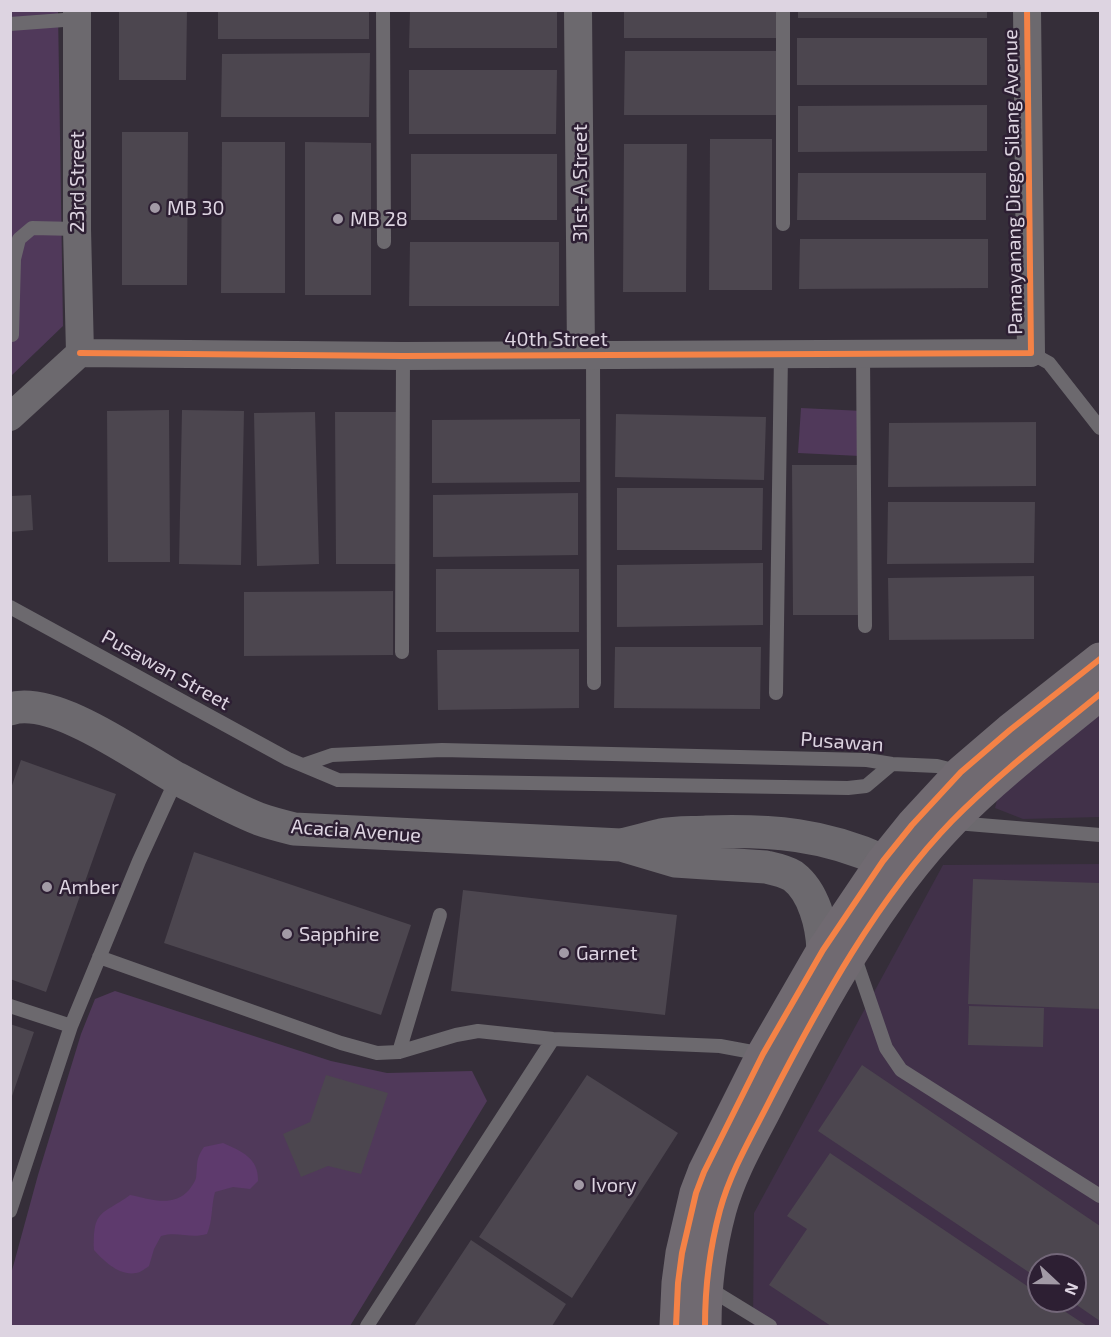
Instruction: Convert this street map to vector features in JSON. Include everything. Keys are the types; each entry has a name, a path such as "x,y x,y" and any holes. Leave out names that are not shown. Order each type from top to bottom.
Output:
{"main road":[{"path":"705,1326 707,1287 720,1210 737,1164 804,1034 838,952 883,861 912,825 961,772 1010,730 1101,659"},
{"path":"676,1326 682,1253 696,1193 704,1172 763,1054 838,952 887,902 951,822 1013,765 1101,694"}],"street":[{"name":"31st-A Street","path":"578,10 587,355"},
{"name":"Pamayanang Diego Silang Avenue","path":"1028,10 1031,353"},
{"name":"23rd Street","path":"77,15 77,229 80,353"},
{"name":"40th Street","path":"80,353 403,356 1031,353"},
{"path":"10,417 80,353"},
{"name":"Acacia Avenue","path":"10,709 22,705 51,710 90,728 177,778 259,819 294,829 621,845 675,861 766,867 792,875 802,885 811,900 822,935 838,952"},
{"name":"Acacia Avenue","path":"621,845 664,834 781,832 855,848 883,861"}],"lane":[{"path":"383,10 384,242"},
{"path":"783,10 783,224"},
{"path":"10,24 77,15"},
{"path":"12,335 14,259 19,239 32,228 77,229"},
{"path":"1031,353 1049,363 1101,428"},
{"path":"776,693 782,354"},
{"path":"863,354 865,626"},
{"path":"587,355 594,683"},
{"path":"402,652 403,356"},
{"name":"Pusawan Street","path":"10,607 288,759 303,765"},
{"name":"Pusawan","path":"303,765 332,755 442,750 867,760 892,764"},
{"path":"892,764 938,766 961,772"},
{"name":"Pusawan","path":"303,765 338,780 848,788 866,786 892,764"},
{"path":"10,1211 71,1026 177,778"},
{"path":"951,822 1101,835"},
{"path":"399,1052 440,915"},
{"path":"838,952 886,1048 901,1070 1101,1196"},
{"path":"99,957 342,1043 377,1053 399,1052 478,1031 553,1039 720,1046 763,1054"},
{"path":"10,1006 71,1026"},
{"path":"367,1326 553,1039"},
{"path":"707,1287 770,1326"}],"shaded area":[{"path":"11,11 58,11 63,326 11,376"},
{"path":"801,408 863,411 860,456 798,453"},
{"path":"1100,713 1100,817 1023,819 995,808 998,796"},
{"path":"1100,864 1100,1326 753,1326 754,1213 943,865"},
{"path":"115,991 331,1061 387,1073 472,1071 487,1101 350,1326 11,1326 11,1274 38,1175 81,1034 95,999"},
{"path":"223,1143 248,1156 258,1173 258,1181 250,1189 233,1187 215,1192 207,1234 161,1236 149,1266 138,1273 118,1270 94,1250 95,1227 101,1215 130,1195 161,1201 183,1196 195,1180 198,1159 204,1147"}],"building":[{"path":"119,10 187,10 186,80 119,80"},
{"path":"218,10 369,10 369,39 218,39"},
{"path":"410,10 557,10 557,48 409,48"},
{"path":"624,10 776,10 776,38 624,38"},
{"path":"798,10 987,10 987,18 798,18"},
{"path":"797,38 987,38 987,85 797,85"},
{"path":"625,51 776,51 776,115 624,115"},
{"path":"370,53 369,117 221,117 222,54"},
{"path":"409,70 557,70 556,134 409,134"},
{"path":"987,105 987,151 798,152 798,106"},
{"name":"MB 30","path":"122,132 188,132 187,285 122,285"},
{"path":"710,139 772,139 772,290 709,290"},
{"path":"222,142 285,142 285,293 221,293"},
{"name":"MB 28","path":"305,142 371,143 371,295 305,295"},
{"path":"624,144 687,144 686,292 623,292"},
{"path":"411,154 557,154 557,220 411,220"},
{"path":"798,173 986,173 986,220 797,220"},
{"path":"800,239 988,239 988,288 799,289"},
{"path":"410,242 559,242 559,306 409,306"},
{"path":"169,410 170,562 108,562 107,411"},
{"path":"182,410 244,411 241,565 179,564"},
{"path":"315,412 319,564 257,566 254,413"},
{"path":"335,412 397,412 398,564 336,564"},
{"path":"616,414 766,417 764,480 615,477"},
{"path":"580,419 580,482 432,483 432,420"},
{"path":"1036,422 1036,486 888,487 889,423"},
{"path":"792,465 858,465 858,615 793,615"},
{"path":"617,488 763,488 762,550 617,550"},
{"path":"578,493 578,555 433,557 433,495"},
{"path":"31,495 33,530 10,532 10,496"},
{"path":"888,502 1035,502 1034,563 887,564"},
{"path":"763,563 763,625 617,627 617,565"},
{"path":"436,569 579,569 579,632 436,632"},
{"path":"1034,576 1034,639 889,640 888,578"},
{"path":"393,591 393,655 244,656 244,592"},
{"path":"615,647 761,647 760,709 614,708"},
{"path":"579,649 579,708 438,710 437,650"},
{"name":"Amber","path":"21,760 116,794 46,992 10,979 10,791"},
{"name":"Sapphire","path":"194,852 411,925 381,1015 164,943"},
{"path":"973,879 1100,883 1100,1009 968,1004"},
{"name":"Garnet","path":"463,890 677,915 665,1015 451,991"},
{"path":"969,1006 1044,1008 1043,1047 968,1045"},
{"path":"10,1024 34,1032 11,1099 10,1099"},
{"path":"862,1065 1100,1226 1100,1321 1087,1312 1087,1253 1027,1253 1027,1271 818,1131"},
{"path":"326,1075 388,1093 361,1174 328,1166 301,1177 283,1134 310,1122"},
{"name":"Ivory","path":"587,1075 678,1133 572,1298 479,1237"},
{"path":"830,1153 1027,1286 1027,1313 1067,1313 1087,1326 831,1326 769,1285 807,1229 787,1216"},
{"path":"471,1240 566,1304 552,1326 414,1326"}],"cycle path":[{"path":"80,353 403,356 1031,353 1027,10"},
{"path":"676,1326 682,1253 696,1193 704,1172 763,1054 823,950 883,861 912,825 961,772 1100,659"},
{"path":"705,1326 711,1253 716,1224 730,1181 790,1063 852,953 899,883 952,821 1005,771 1100,694"}],"place":[{"name":"MB 30","path":"155,208"},
{"name":"MB 28","path":"338,219"},
{"name":"Amber","path":"47,887"},
{"name":"Sapphire","path":"287,934"},
{"name":"Garnet","path":"564,953"},
{"name":"Ivory","path":"579,1185"}]}
